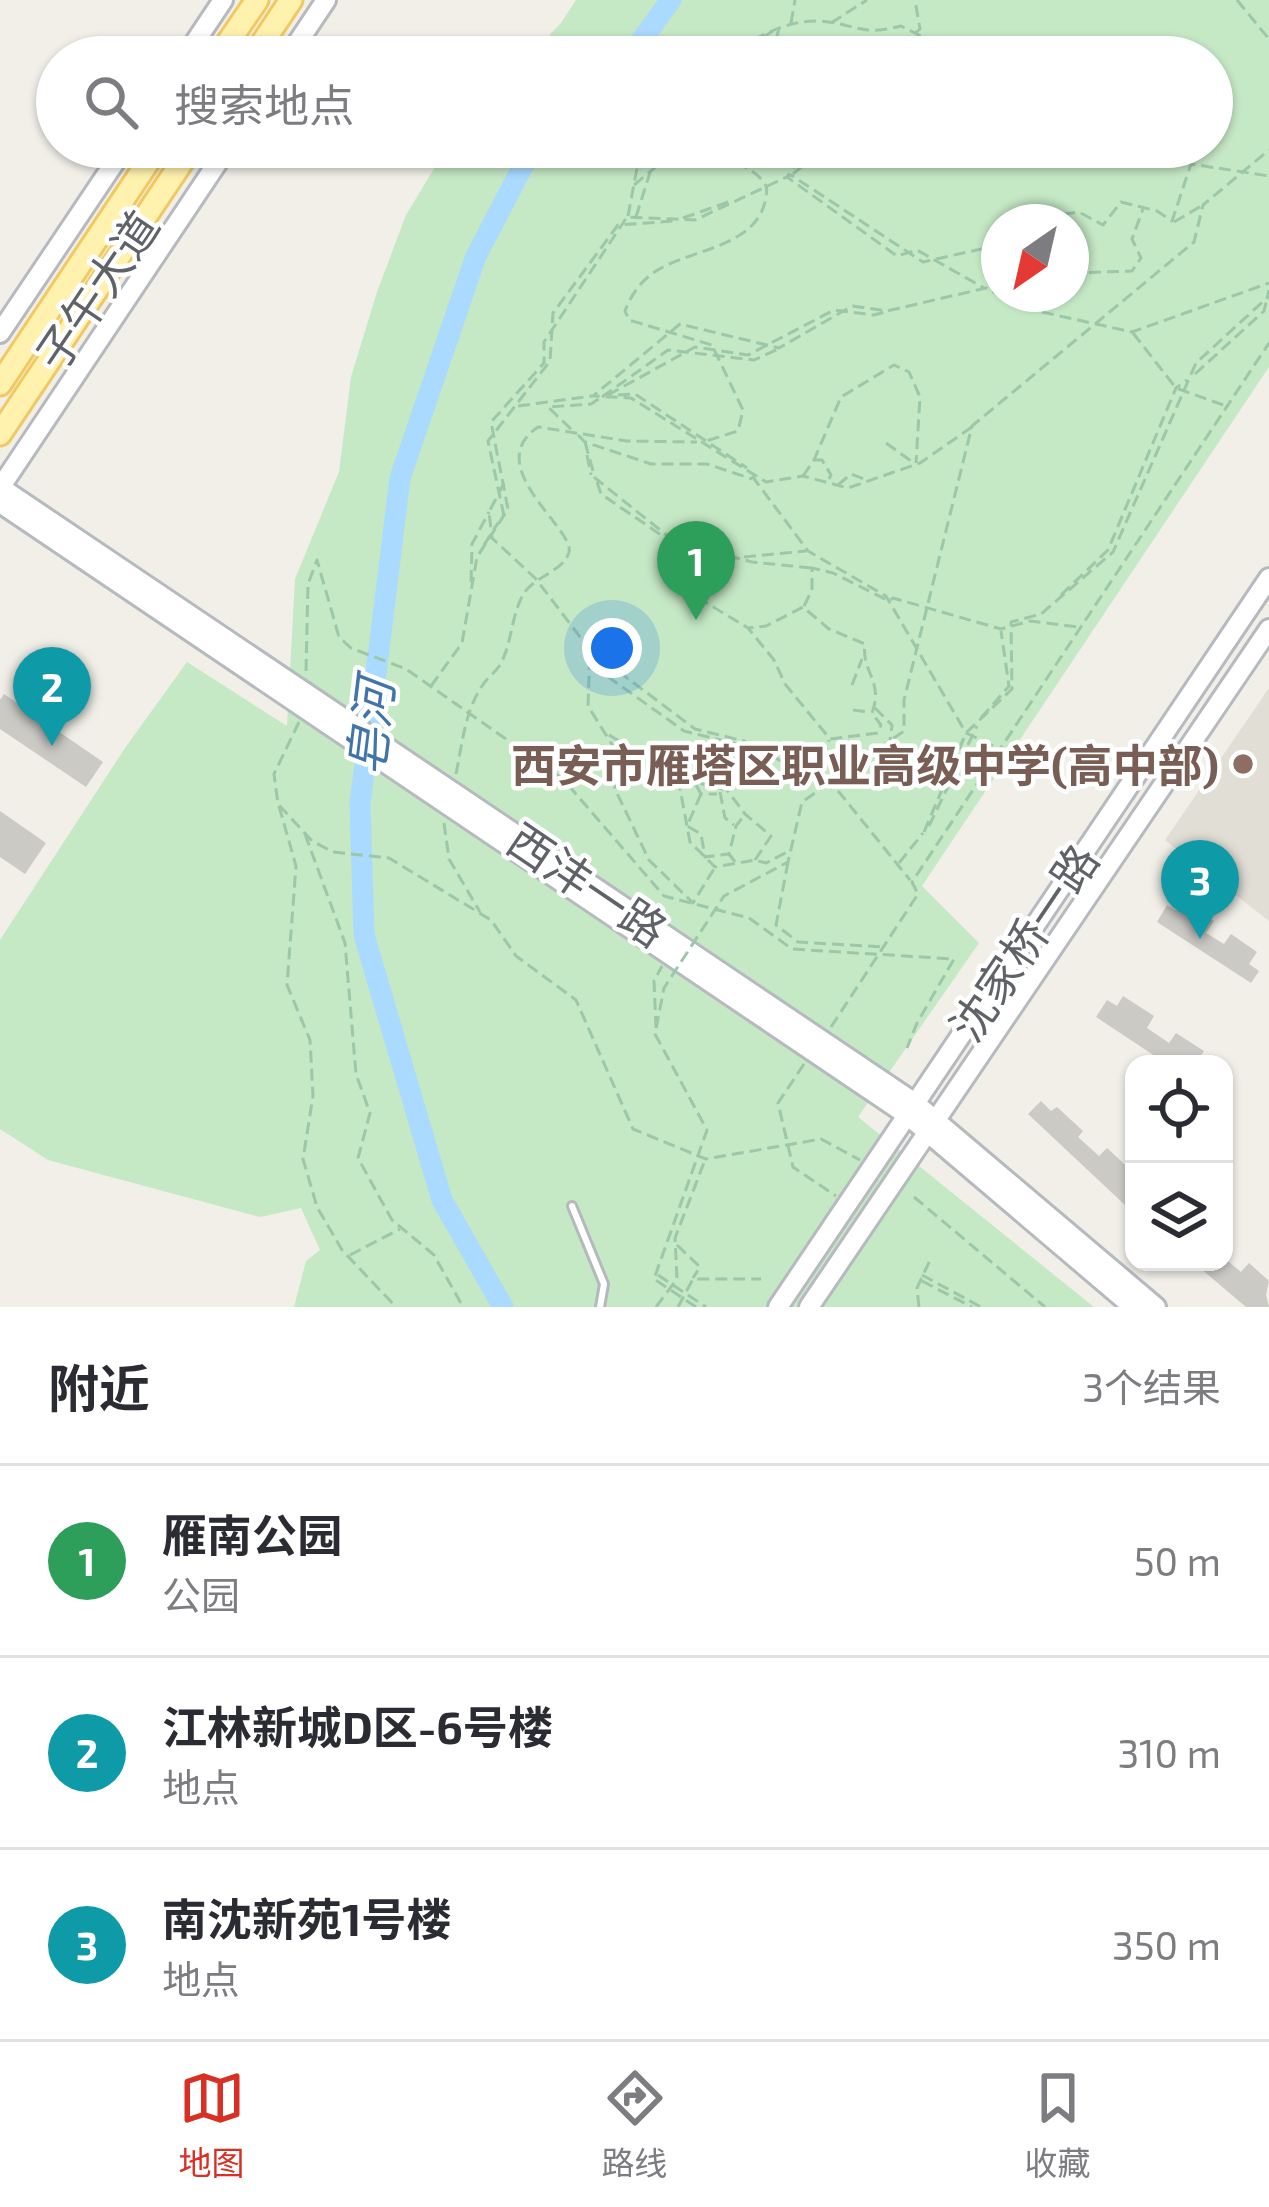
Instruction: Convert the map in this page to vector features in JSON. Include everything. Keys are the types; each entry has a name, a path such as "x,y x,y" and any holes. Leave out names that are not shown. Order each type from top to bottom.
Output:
{"main road":[{"path":"199,36 223,0"},
{"path":"232,36 256,0"},
{"path":"267,36 291,0"},
{"path":"302,36 326,0"},
{"path":"0,333 111,168"},
{"name":"子午大道","path":"0,384 144,168"},
{"name":"子午大道","path":"0,434 178,168"},
{"path":"0,488 214,168"},
{"name":"西沣一路","path":"0,488 397,764 911,1109 1133,1307"},
{"name":"西沣一路","path":"0,503 309,704"},
{"name":"沈家桥一路","path":"778,1307 1269,578"},
{"name":"沈家桥一路","path":"808,1307 1269,628"},
{"name":"西沣一路","path":"450,800 668,954 818,1046"},
{"name":"西沣一路","path":"931,1126 1156,1307"}],"lane":[{"path":"572,1206 604,1284 600,1307"}],"path":[{"path":"790,25 795,0"},
{"path":"830,24 868,0"},
{"path":"913,36 920,29 915,0"},
{"path":"1237,0 1269,38"},
{"path":"761,36 780,26 830,24 872,33 902,26 922,36"},
{"path":"765,36 780,26"},
{"path":"776,36 780,26"},
{"path":"1174,222 1203,205 1269,150"},
{"path":"430,687 462,643 477,557 508,509 491,422 544,363 544,342 628,217 637,168"},
{"path":"634,186 654,168"},
{"path":"745,168 766,187"},
{"path":"628,217 695,220 789,176 794,168"},
{"path":"1174,222 1190,168"},
{"path":"1217,168 1269,176"},
{"path":"634,224 651,170"},
{"path":"789,176 897,256 909,253 922,262 981,249"},
{"path":"481,914 449,859 444,823 468,716 481,686 500,664 523,594 536,579 563,563 569,552 568,541 533,500 523,472 521,443 538,427 627,441 705,441 738,431 743,410 712,345 629,320 625,311 630,296 651,274 746,233 759,220 766,187"},
{"path":"1089,217 1103,225 1121,202 1174,222"},
{"path":"546,405 593,396 631,398 766,482 803,476 848,488 918,464 972,427 1194,242 1203,205"},
{"path":"1089,272 1132,271 1141,258 1132,238 1143,207"},
{"path":"622,225 679,219"},
{"path":"933,260 981,286"},
{"path":"604,396 668,350 754,360 852,306 887,311 981,290"},
{"path":"1034,621 1108,550 1176,388 1264,310 1268,292 1132,332 1042,312"},
{"path":"514,407 591,404 694,346 748,355 834,310 844,310"},
{"path":"593,396 680,324 779,348"},
{"path":"505,516 488,441 550,361 553,330"},
{"path":"1132,332 1176,388 1226,406"},
{"path":"912,882 1269,343"},
{"path":"803,476 834,423 841,398 894,365 910,372 920,397 918,464"},
{"path":"877,386 880,376"},
{"path":"898,865 924,832 984,710 1010,687 1011,622 1041,614 1113,552 1192,376"},
{"path":"546,405 585,442 651,464 707,464 755,481"},
{"path":"884,947 798,942 776,925 802,802 904,730 904,700 972,427"},
{"path":"585,442 595,478 674,541 736,558 829,572 890,601"},
{"path":"886,442 918,464"},
{"path":"814,460 822,460 831,475 827,482"},
{"path":"748,471 808,551 890,601 966,733 995,743 1001,750"},
{"path":"838,485 851,474 866,480"},
{"path":"470,596 472,544 505,482"},
{"path":"489,512 492,535 536,579 590,650 687,723 755,748 839,792 912,882 918,894 778,1103 793,1167 848,1204"},
{"path":"674,541 705,602 748,628 830,739"},
{"path":"736,558 808,551"},
{"path":"396,1307 348,1256 316,1207 304,1159 313,1096 310,1040 287,985 296,866 274,774 309,704 308,584 317,560 339,637 351,648 406,669 563,779 664,896 749,918 792,949 954,959 916,1023 907,1048"},
{"path":"821,560 829,572"},
{"path":"748,628 766,626 803,608 812,590 812,568"},
{"path":"890,601 893,598 1000,629 1034,621 1082,628"},
{"path":"803,608 829,629 865,644 852,685"},
{"path":"822,636 829,629"},
{"path":"1000,629 1010,687"},
{"path":"590,650 588,706 613,746 615,789 649,860 693,903"},
{"path":"830,739 878,733 881,725 873,710 878,689 863,658"},
{"path":"592,665 675,724 710,740 755,748"},
{"path":"853,710 873,710 892,725 890,740"},
{"path":"924,832 966,733 980,721"},
{"path":"675,724 687,723"},
{"path":"605,734 617,736 678,778 720,792"},
{"path":"814,778 830,739"},
{"path":"678,778 690,842 716,867"},
{"path":"695,782 701,794"},
{"path":"701,794 727,790 771,836 755,860"},
{"path":"720,792 725,818 736,826"},
{"path":"687,826 701,794"},
{"path":"278,804 304,832 333,852 389,858 491,920 516,956 576,1000 633,1129 706,1159 821,1138 873,1166"},
{"path":"729,854 736,826 745,814"},
{"path":"687,826 701,834 705,857"},
{"path":"304,832 345,943 356,1074 370,1113 358,1158 392,1220 434,1255 463,1307"},
{"path":"693,903 716,867 755,860 766,863 791,850"},
{"path":"705,857 729,854"},
{"path":"729,854 736,863"},
{"path":"696,1307 654,1279 707,1130 655,1034 664,988 724,896 788,862"},
{"path":"656,1028 654,981 668,954"},
{"path":"656,1307 677,1279 676,1243 706,1159"},
{"path":"914,1197 1045,1307"},
{"path":"348,1256 402,1228"},
{"path":"676,1243 700,1268 678,1307"},
{"path":"919,1307 917,1288 931,1258"},
{"path":"656,1274 706,1307"},
{"path":"922,1278 972,1307"},
{"path":"922,1278 981,1307"},
{"path":"692,1279 761,1279"}],"shaded area":[{"name":"西安市雁塔区职业高级中学(高中部)","path":"1269,688 1269,921 1165,840"}],"green space":[{"path":"576,0 1269,0 1269,367 922,886 979,943 858,1117 1094,1307 294,1307 306,1261 320,1250 301,1208 260,1217 48,1160 0,1129 0,940 125,748 187,662 287,726 295,579 339,472 351,377 377,292 406,215 434,168 1233,168 1233,36 548,36"}],"building":[{"path":"4,694 103,762 86,787 0,729"},
{"path":"0,811 46,843 25,874 0,857"},
{"path":"1183,901 1214,921 1206,933 1224,944 1231,934 1257,952 1249,964 1259,971 1251,983 1157,922 1167,905 1177,911"},
{"path":"1123,996 1154,1016 1147,1028 1169,1043 1176,1033 1204,1051 1201,1055 1153,1055 1096,1017 1107,1000 1117,1006"},
{"path":"1041,1101 1051,1111 1057,1107 1083,1131 1078,1137 1099,1156 1107,1148 1125,1165 1125,1205 1028,1114"},
{"path":"1249,1263 1269,1281 1269,1307 1246,1307 1204,1271 1233,1271 1233,1265 1241,1272"}],"waterway":[{"name":"皂河","path":"644,36 671,0"},
{"name":"皂河","path":"503,1307 442,1200 364,935 360,804 400,478 476,256 522,168"}],"place":[{"name":"雁南公园","path":"696,620"},
{"name":"江林新城D区-6号楼","path":"52,746"},
{"name":"西安市雁塔区职业高级中学(高中部)","path":"1243,764"},
{"name":"南沈新苑1号楼","path":"1200,939"}]}
